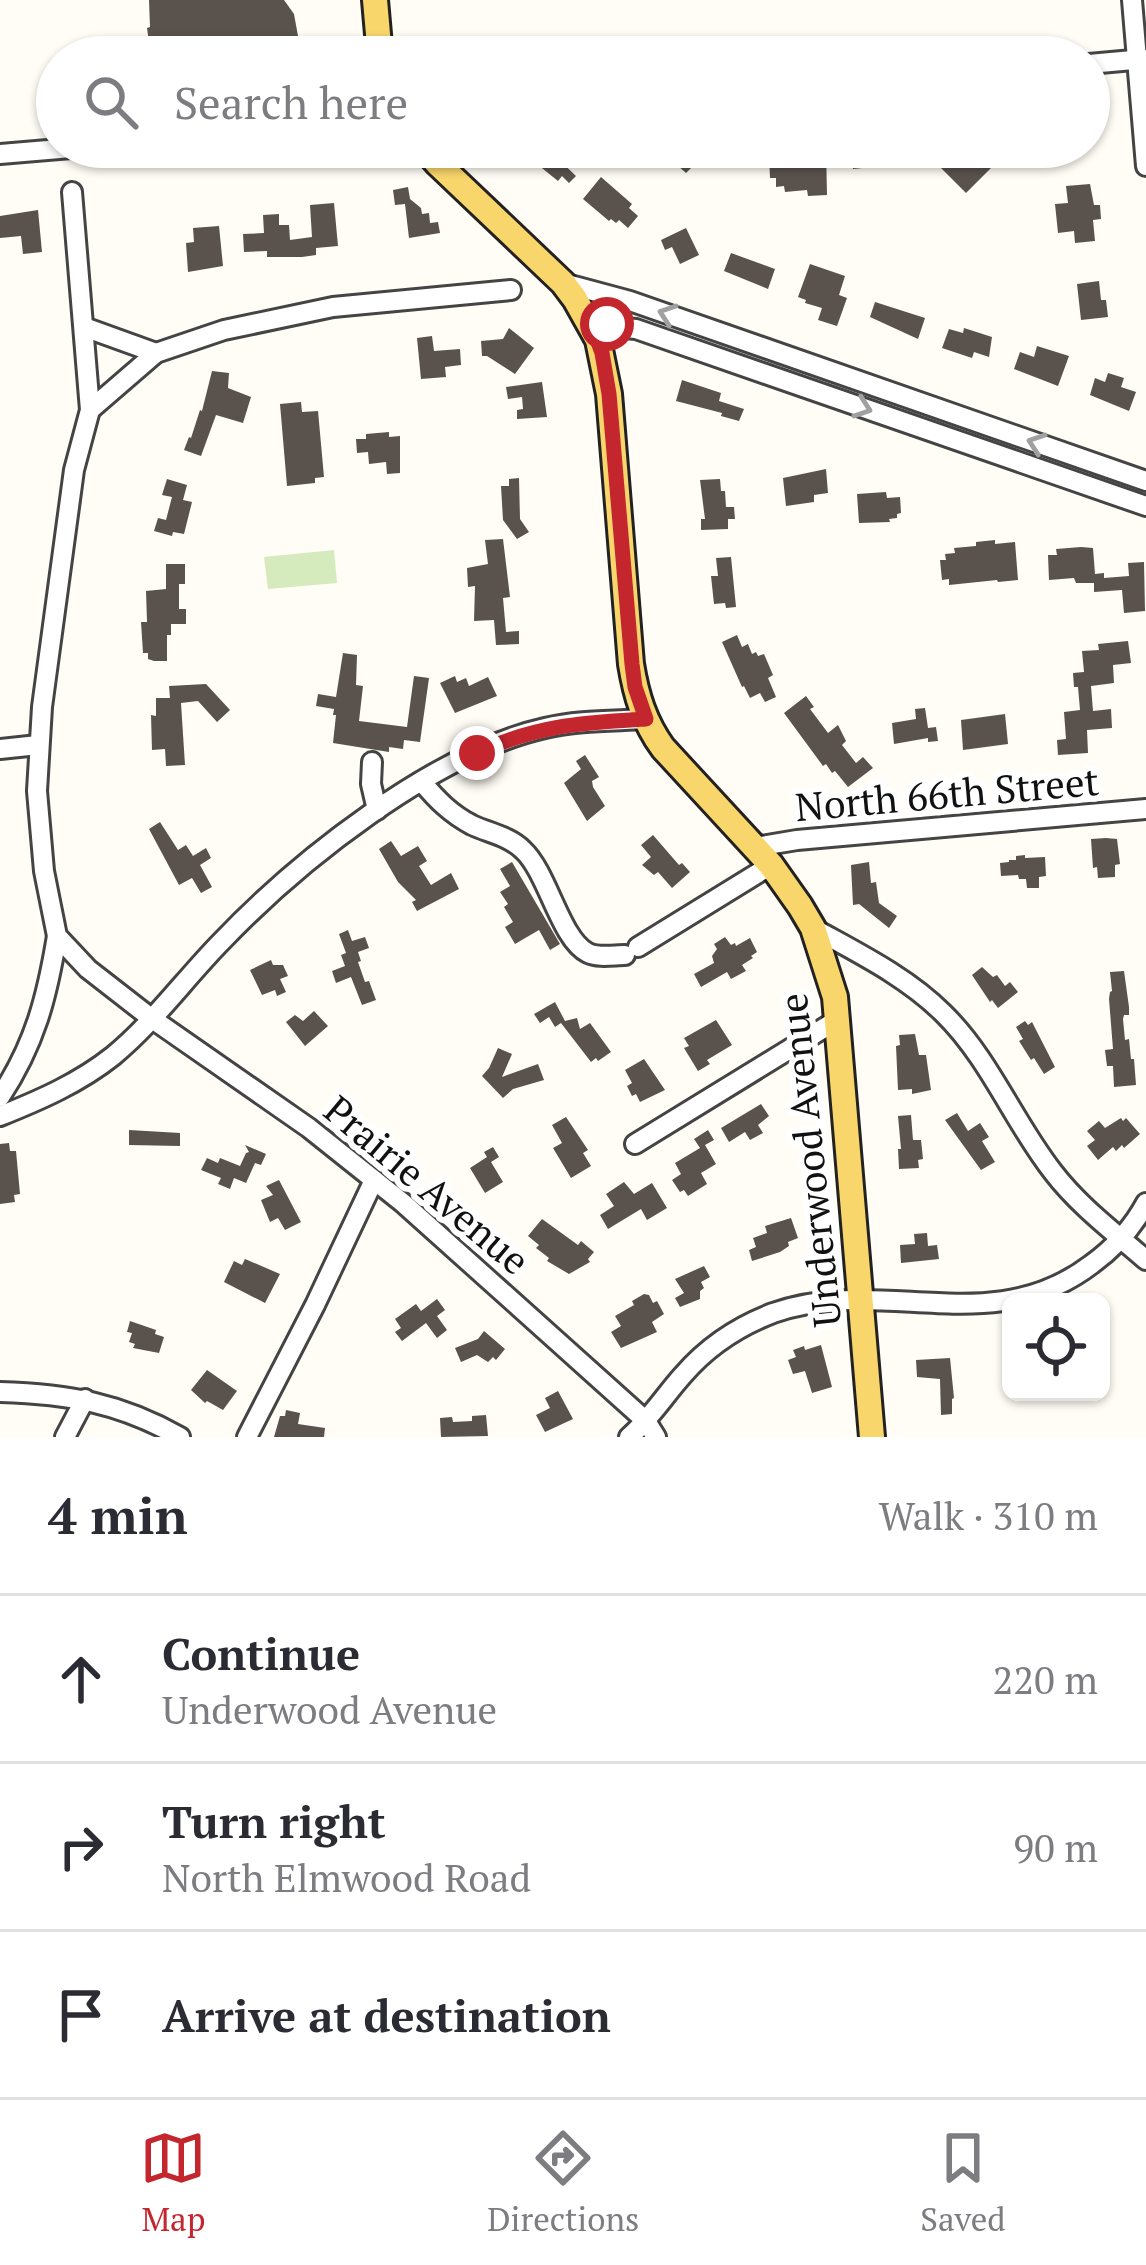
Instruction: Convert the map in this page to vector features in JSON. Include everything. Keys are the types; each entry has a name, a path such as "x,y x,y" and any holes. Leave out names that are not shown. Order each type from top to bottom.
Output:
{"main road":[{"name":"Underwood Avenue","path":"443,168 563,284 592,325 609,394 632,664 646,719 663,748 763,856 813,928 832,986 837,1020 872,1437"}],"street":[{"path":"1132,0 1142,59 1146,166"},
{"path":"1110,62 1142,59"},
{"path":"0,154 36,151"},
{"path":"0,1096 43,1010 56,935 40,833 38,745 74,470 90,410 72,192"},
{"path":"563,284 630,301 1146,482"},
{"path":"90,410 156,353 233,328 333,307 511,290"},
{"path":"592,325 636,329 1146,506"},
{"path":"84,327 156,353"},
{"path":"796,386 804,362"},
{"path":"979,448 986,426"},
{"path":"0,1116 76,1082 114,1054 261,902 325,848 422,782 523,734 567,724 646,719"},
{"path":"0,748 38,745"},
{"path":"372,762 377,811"},
{"path":"422,782 456,816 526,852 571,936 593,955 632,951 763,856"},
{"name":"North 66th Street","path":"763,856 797,840 1146,809"},
{"path":"813,928 912,987 946,1016 985,1064 1052,1172 1146,1260"},
{"name":"Prairie Avenue","path":"56,935 88,969 374,1180 495,1283 651,1429"},
{"path":"635,1144 837,1020"},
{"path":"247,1437 374,1180"},
{"path":"629,1437 651,1429 692,1365 741,1328 766,1316 801,1305 861,1300 966,1305 1028,1298 1081,1274 1121,1238 1146,1203"},
{"path":"0,1392 85,1399 117,1407 180,1437"},
{"path":"65,1437 85,1399"}],"green space":[{"path":"334,550 337,583 268,589 264,557"}],"building":[{"path":"149,0 284,0 294,14 298,36 148,36"},
{"path":"542,168 568,168 576,176 569,183 562,176 558,181"},
{"path":"770,168 826,168 827,195 785,192 784,186 776,187 776,178 770,178"},
{"path":"941,168 991,168 966,193"},
{"path":"601,177 632,204 629,208 638,216 628,228 619,220 609,221 583,199"},
{"path":"1090,184 1101,219 1093,220 1095,241 1075,243 1074,231 1058,233 1055,204 1068,203 1066,186"},
{"path":"408,187 410,199 422,214 429,213 430,223 438,222 440,233 409,238 405,204 395,205 393,190"},
{"path":"334,203 338,246 316,248 316,255 302,257 244,252 243,234 264,233 263,215 279,214 279,225 289,225 290,240 312,237 310,205"},
{"path":"38,210 42,252 23,254 21,236 0,238 0,216"},
{"path":"219,226 223,266 188,272 186,243 194,242 193,228"},
{"path":"686,228 699,255 680,264 672,247 665,250 661,240"},
{"path":"731,253 775,269 768,289 724,271"},
{"path":"810,264 845,276 839,295 847,298 837,326 818,320 822,308 798,297"},
{"path":"1099,281 1108,317 1081,320 1077,284"},
{"path":"875,302 925,318 918,339 870,317"},
{"path":"509,328 534,348 515,374 482,356 481,341 503,339"},
{"path":"964,328 992,337 989,357 974,352 972,358 942,348 949,329 963,333"},
{"path":"432,336 434,351 460,349 461,365 445,367 446,377 421,379 417,338"},
{"path":"1037,346 1069,356 1058,386 1014,369 1020,352 1034,357"},
{"path":"212,371 229,373 228,388 251,397 243,423 216,415 201,456 184,450 202,411"},
{"path":"1108,373 1124,378 1121,387 1136,392 1129,411 1090,395 1095,378 1105,382"},
{"path":"682,380 721,393 719,401 744,409 739,421 676,401"},
{"path":"542,382 547,417 517,419 517,410 523,409 522,397 508,399 506,387"},
{"path":"301,402 302,412 318,411 324,477 315,478 315,483 287,486 280,404"},
{"path":"389,432 389,437 400,436 400,473 387,474 386,462 369,464 368,452 357,453 356,439"},
{"path":"826,469 828,493 814,495 814,502 786,506 783,478"},
{"path":"519,478 520,519 529,532 517,539 503,520 501,486"},
{"path":"167,479 187,485 183,500 192,502 184,534 154,531 158,518 166,520 172,497 162,495"},
{"path":"720,479 726,507 734,507 735,519 728,519 728,529 701,530 701,519 705,519 700,480"},
{"path":"886,492 887,498 900,497 897,518 859,523 857,494"},
{"path":"503,539 510,597 503,598 506,632 519,631 519,644 496,645 494,620 474,621 475,586 468,587 467,568 488,564 485,540"},
{"path":"995,540 995,544 1015,542 1018,580 949,585 949,579 942,580 940,560 946,560 945,554"},
{"path":"1093,548 1095,574 1104,573 1104,578 1129,576 1128,563 1144,562 1145,611 1124,613 1122,590 1094,592 1094,583 1076,583 1074,578 1049,580 1048,555 1057,555 1056,549"},
{"path":"731,557 736,607 726,608 725,603 714,604 711,576 718,576 716,558"},
{"path":"166,564 185,564 179,609 186,609 186,624 171,624 167,661 154,661 143,653 141,622 147,622 146,591 166,589"},
{"path":"737,635 742,647 748,644 752,654 764,654 776,697 765,702 760,693 750,698 742,687 722,642"},
{"path":"1128,641 1131,663 1113,665 1114,683 1091,686 1093,711 1111,709 1112,728 1087,730 1088,753 1058,755 1057,740 1066,739 1064,712 1080,710 1073,673 1084,672 1082,651"},
{"path":"343,653 357,655 356,685 363,686 359,721 407,727 414,676 429,678 420,742 404,740 403,749 389,747 389,752 333,743 334,709 316,706 318,694 336,697"},
{"path":"455,676 457,682 466,678 469,686 488,677 497,696 455,713 440,683"},
{"path":"206,684 230,710 217,722 198,701 181,703 185,765 166,766 165,749 152,750 151,715 156,716 156,698 170,698 169,686"},
{"path":"806,696 828,733 838,725 846,741 842,745 856,763 863,757 873,768 848,787 835,771 823,766 784,713"},
{"path":"925,708 928,728 936,727 938,741 928,742 928,738 894,744 892,723 916,719 915,709"},
{"path":"1005,714 1008,744 963,750 961,720"},
{"path":"585,755 599,777 592,781 593,787 605,806 587,821 564,783 581,769 576,761"},
{"path":"160,822 178,850 186,845 193,856 206,848 211,858 200,865 212,887 201,893 192,878 179,885 149,829"},
{"path":"653,835 690,872 672,888 658,872 654,875 642,865 651,857 641,845"},
{"path":"1091,839 1117,839 1120,864 1115,865 1115,877 1098,878"},
{"path":"391,841 401,856 418,846 427,861 419,866 431,885 451,873 459,889 417,911 412,902 416,900 398,882 379,849"},
{"path":"1025,855 1045,857 1046,876 1039,877 1039,888 1027,888 1026,879 1018,875 1001,876 1000,863"},
{"path":"512,862 560,944 550,950 539,930 515,944 505,927 513,922 500,892 510,886 500,869"},
{"path":"869,862 879,903 897,916 889,928 859,904 853,905 851,865"},
{"path":"348,930 352,941 365,937 369,948 358,952 358,962 376,1000 362,1005 351,977 336,983 332,971 345,966 339,934"},
{"path":"725,937 736,946 750,938 757,952 742,965 746,971 731,979 727,972 701,987 694,974 714,963 714,944"},
{"path":"271,960 273,965 283,965 288,976 280,979 286,992 277,996 275,990 262,995 250,970"},
{"path":"982,967 1005,986 1010,982 1018,992 998,1008 972,975"},
{"path":"1124,971 1129,1007 1123,1019 1125,1040 1129,1039 1134,1059 1136,1085 1114,1087 1113,1066 1107,1066 1105,1050 1113,1049 1110,972"},
{"path":"555,1002 565,1021 577,1018 580,1029 590,1023 611,1052 591,1062 561,1023 555,1027 549,1017 540,1023 534,1014"},
{"path":"314,1011 328,1026 305,1046 286,1022 295,1015 303,1021"},
{"path":"716,1020 732,1045 698,1071 684,1048 689,1046 684,1038"},
{"path":"1032,1022 1055,1067 1044,1074 1019,1041 1023,1039 1016,1027"},
{"path":"915,1034 919,1055 926,1055 931,1090 912,1094 912,1089 898,1090 896,1046 899,1035"},
{"path":"498,1048 512,1054 502,1077 538,1064 544,1080 513,1089 503,1098 482,1076"},
{"path":"644,1059 665,1090 640,1102 627,1086 632,1083 625,1070"},
{"path":"761,1104 769,1116 758,1125 763,1133 750,1140 745,1132 729,1142 721,1128"},
{"path":"957,1113 968,1131 980,1123 989,1137 982,1141 995,1162 981,1170 945,1120"},
{"path":"911,1115 913,1140 921,1140 923,1159 918,1160 919,1168 899,1169 898,1116"},
{"path":"566,1117 588,1150 583,1153 591,1166 571,1178 553,1148 562,1143 552,1125"},
{"path":"1121,1118 1140,1134 1098,1160 1087,1146 1095,1140 1087,1131 1099,1121 1105,1128"},
{"path":"129,1130 180,1133 180,1146 129,1145"},
{"path":"708,1130 714,1140 705,1145 716,1164 701,1173 707,1184 688,1196 672,1180 681,1174 675,1163 700,1148 694,1139"},
{"path":"9,1143 10,1151 16,1151 20,1194 14,1195 15,1202 0,1204 0,1144"},
{"path":"245,1145 266,1154 261,1165 255,1163 246,1183 234,1178 230,1189 218,1184 221,1178 201,1170 207,1158 240,1166 249,1152"},
{"path":"493,1147 499,1157 491,1162 503,1182 485,1193 470,1168"},
{"path":"279,1180 301,1222 285,1230 278,1218 270,1222 261,1200 273,1195 266,1186"},
{"path":"624,1182 634,1194 652,1183 667,1208 647,1220 641,1209 608,1229 600,1215 614,1206 606,1194"},
{"path":"791,1218 798,1238 780,1252 752,1261 753,1238 767,1233 765,1226"},
{"path":"542,1219 594,1252 590,1262 569,1274 547,1261 528,1236"},
{"path":"927,1233 928,1246 937,1245 939,1259 901,1263 900,1245 915,1244 914,1234"},
{"path":"245,1259 280,1274 265,1303 224,1282 234,1261 242,1265"},
{"path":"704,1266 710,1277 701,1282 700,1299 680,1307 675,1298 684,1293 675,1279"},
{"path":"644,1294 653,1303 657,1301 664,1314 652,1322 657,1332 621,1348 611,1332 621,1326 615,1316"},
{"path":"437,1299 445,1310 437,1316 447,1330 437,1338 426,1323 402,1341 395,1332 401,1328 395,1319 416,1304 421,1311"},
{"path":"130,1321 164,1337 159,1353 133,1348 132,1333 127,1332"},
{"path":"484,1331 505,1349 496,1360 493,1357 488,1362 477,1355 461,1362 455,1348 478,1339"},
{"path":"821,1345 832,1387 812,1393 805,1371 793,1374 788,1360 796,1357 793,1350"},
{"path":"950,1358 952,1414 941,1415 940,1379 917,1377 916,1360"},
{"path":"207,1370 237,1391 223,1410 205,1403 191,1390"},
{"path":"558,1391 573,1419 545,1432 536,1415 550,1408 545,1398"},
{"path":"286,1410 300,1413 298,1424 325,1428 324,1437 274,1437"},
{"path":"486,1415 488,1436 441,1437 440,1418 472,1421 472,1416"}],"route":[{"path":"477,753 546,728 646,719 632,664 609,394 592,325 607,324"}]}
